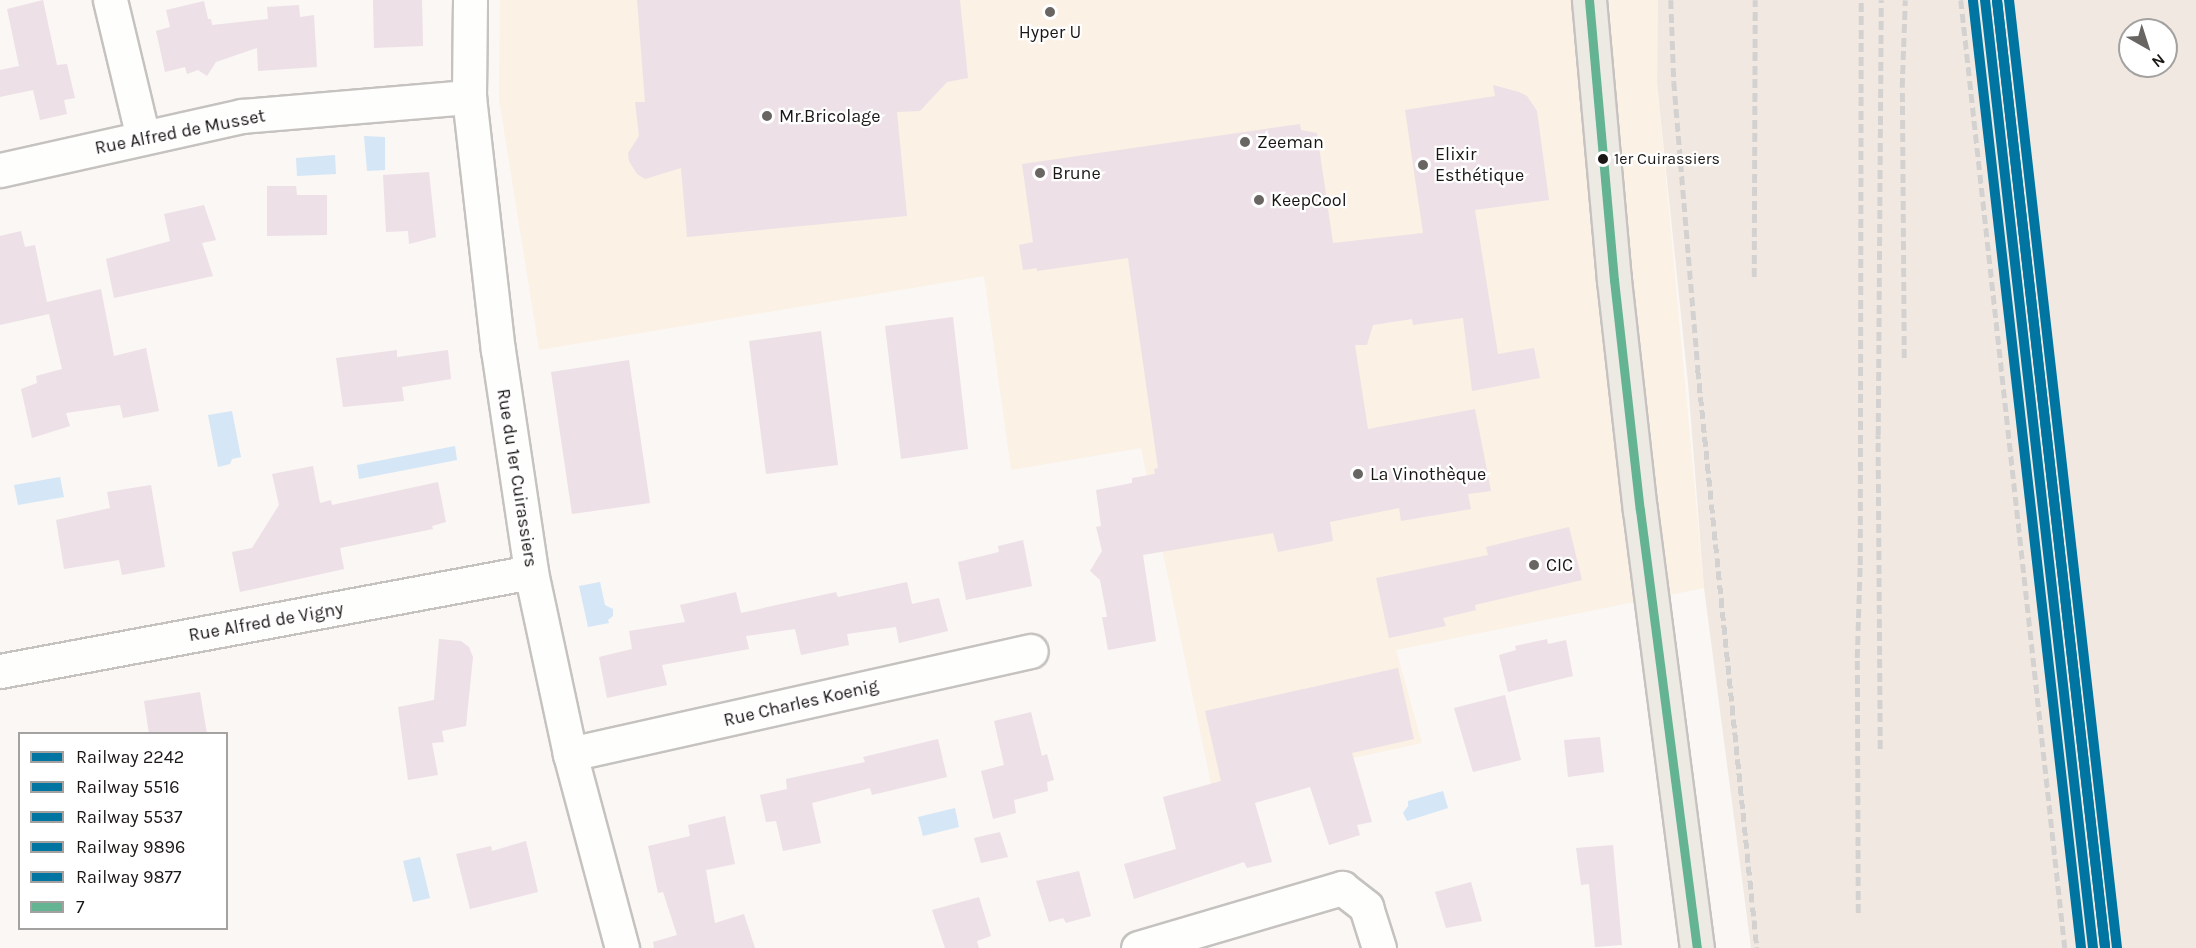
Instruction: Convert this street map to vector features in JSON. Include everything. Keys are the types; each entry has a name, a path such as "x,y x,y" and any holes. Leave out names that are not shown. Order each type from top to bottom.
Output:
{"main road":[{"path":"1589,0 1614,280 1640,510 1697,948"}],"street":[{"path":"110,0 143,137"},
{"name":"Rue du 1er Cuirassiers","path":"470,0 469,96 498,350 531,572 570,754 622,948"},
{"name":"Rue Alfred de Musset","path":"0,170 242,116 469,96"},
{"name":"Rue Alfred de Vigny","path":"0,671 531,572"},
{"name":"Rue Charles Koenig","path":"570,754 1031,651"},
{"path":"1138,948 1342,888 1366,907 1379,948"}],"shaded area":[{"path":"500,0 1658,0 1657,83 1704,588 1396,650 1422,743 1212,789 1141,448 1011,470 984,276 539,350 499,99"},
{"path":"1658,0 2196,0 2196,948 1751,948 1704,588 1688,383 1657,83"}],"water":[{"path":"364,136 385,137 385,170 367,171"},
{"path":"335,155 336,174 297,176 296,158"},
{"path":"232,411 241,457 232,459 230,464 218,467 208,415"},
{"path":"455,446 457,460 359,479 357,465"},
{"path":"60,477 64,497 18,505 14,485"},
{"path":"600,582 605,605 613,609 613,616 608,620 609,623 588,627 579,586"},
{"path":"1443,791 1448,808 1407,821 1403,813 1408,806 1408,801"},
{"path":"955,808 959,827 923,836 918,817"},
{"path":"420,857 430,898 413,902 403,861"}],"building":[{"path":"43,0 57,65 67,64 75,98 64,100 67,114 40,120 33,90 0,97 0,70 19,66 7,9"},
{"path":"373,0 422,0 423,46 374,48"},
{"name":"Mr.Bricolage","path":"637,0 960,0 968,78 947,82 920,111 897,112 907,216 687,237 681,168 645,179 637,174 629,161 628,153 639,136 635,102 645,102"},
{"path":"204,1 208,19 211,19 212,25 268,19 267,7 299,5 300,17 314,15 317,67 258,71 257,48 216,62 207,76 198,70 187,74 185,67 165,72 156,31 170,27 166,10"},
{"path":"1493,85 1527,96 1537,111 1549,200 1475,210 1498,354 1534,348 1540,378 1472,391 1463,318 1413,325 1412,319 1373,325 1367,345 1355,345 1368,429 1475,409 1491,491 1468,494 1471,509 1401,521 1399,508 1330,522 1333,541 1278,552 1273,533 1143,555 1156,641 1108,650 1102,617 1107,617 1100,580 1090,571 1102,551 1096,527 1101,526 1096,490 1132,483 1132,478 1155,474 1154,469 1158,468 1128,258 1037,271 1037,268 1023,270 1019,245 1033,242 1022,164 1300,124 1301,130 1317,133 1333,243 1423,233 1405,110 1495,96"},
{"path":"429,172 436,237 409,244 408,231 386,232 383,175"},
{"path":"267,186 296,186 297,195 327,195 327,235 267,236"},
{"path":"204,205 216,240 202,243 213,276 114,298 106,259 170,241 164,214"},
{"path":"21,231 25,247 35,245 47,302 101,289 114,356 146,348 159,411 123,418 120,405 66,413 70,426 32,438 21,389 37,383 36,376 62,369 49,314 0,325 0,236"},
{"path":"953,317 968,449 901,459 885,326"},
{"path":"821,331 838,465 766,474 749,341"},
{"path":"397,350 397,357 448,350 451,379 402,387 404,401 343,407 336,358"},
{"path":"629,360 650,503 572,514 551,372"},
{"path":"313,466 320,503 331,500 332,505 438,482 446,522 432,526 433,529 340,548 344,569 240,592 232,552 252,548 279,505 272,474"},
{"path":"151,485 165,567 122,575 119,560 64,569 56,520 110,508 107,492"},
{"path":"1569,527 1582,580 1475,605 1476,610 1443,618 1446,626 1389,638 1376,578 1488,555 1486,547"},
{"path":"1023,540 1032,586 966,600 958,562 999,552 998,546"},
{"path":"907,582 912,604 939,598 948,631 899,643 896,627 847,634 849,645 801,655 795,629 746,636 749,649 662,665 667,685 607,698 599,657 632,649 629,631 685,622 680,605 736,592 741,613 836,592 838,597"},
{"path":"439,639 461,641 469,647 473,657 466,726 442,731 444,742 432,743 438,775 408,780 398,707 434,700"},
{"path":"1547,639 1548,644 1566,640 1573,676 1508,692 1499,655 1516,650 1515,646"},
{"path":"1398,668 1414,739 1352,753 1372,822 1357,825 1360,835 1329,845 1310,787 1255,803 1272,862 1247,868 1244,862 1134,899 1124,864 1176,849 1163,797 1221,781 1205,711"},
{"path":"200,692 207,732 149,732 144,701"},
{"path":"1505,695 1521,760 1473,772 1454,708"},
{"path":"1031,712 1042,756 1047,754 1054,780 1047,782 1048,791 1014,800 1016,813 993,819 981,771 1004,765 994,721"},
{"path":"1600,737 1604,772 1568,777 1564,740"},
{"path":"938,739 947,777 872,795 870,788 812,803 821,843 783,851 776,821 766,822 760,795 787,789 786,779 865,762 863,757"},
{"path":"725,816 735,864 706,870 715,923 744,914 755,948 654,948 653,942 677,935 663,892 658,893 648,846 690,836 688,825"},
{"path":"1000,832 1008,857 981,863 974,838"},
{"path":"526,841 538,892 470,909 456,854 491,846 492,851"},
{"path":"1613,845 1622,945 1595,947 1589,884 1581,885 1576,848"},
{"path":"1079,871 1091,916 1066,923 1063,918 1049,922 1036,881"},
{"path":"1471,882 1482,921 1446,928 1435,892"},
{"path":"979,897 991,936 977,941 979,948 945,948 932,910"}],"railway":[{"path":"1671,0 1674,82 1698,370 1757,948"},
{"path":"1754,277 1755,0"},
{"path":"1858,913 1857,658 1860,565 1861,0"},
{"path":"1880,749 1878,435 1881,0"},
{"path":"1904,358 1902,87 1905,0"},
{"path":"1961,0 2065,948"}],"rail line":[{"name":"2242","path":"1985,0 2093,948"},
{"name":"9896","path":"1997,0 2105,947"},
{"name":"5537","path":"2009,0 2117,948"},
{"name":"5516","path":"1973,1 2081,948"},
{"name":"9877","path":"1997,1 2105,948"}],"transit line":[{"name":"7","path":"1589,0 1614,280 1640,510 1697,948"}],"place":[{"name":"Hyper U","path":"1050,12"},
{"name":"Mr.Bricolage","path":"767,116"},
{"name":"Zeeman","path":"1245,142"},
{"name":"1er Cuirassiers","path":"1603,159"},
{"name":"Elixir Esthétique","path":"1423,165"},
{"name":"Brune","path":"1040,173"},
{"name":"KeepCool","path":"1259,200"},
{"name":"La Vinothèque","path":"1358,474"},
{"name":"CIC","path":"1534,565"}]}
